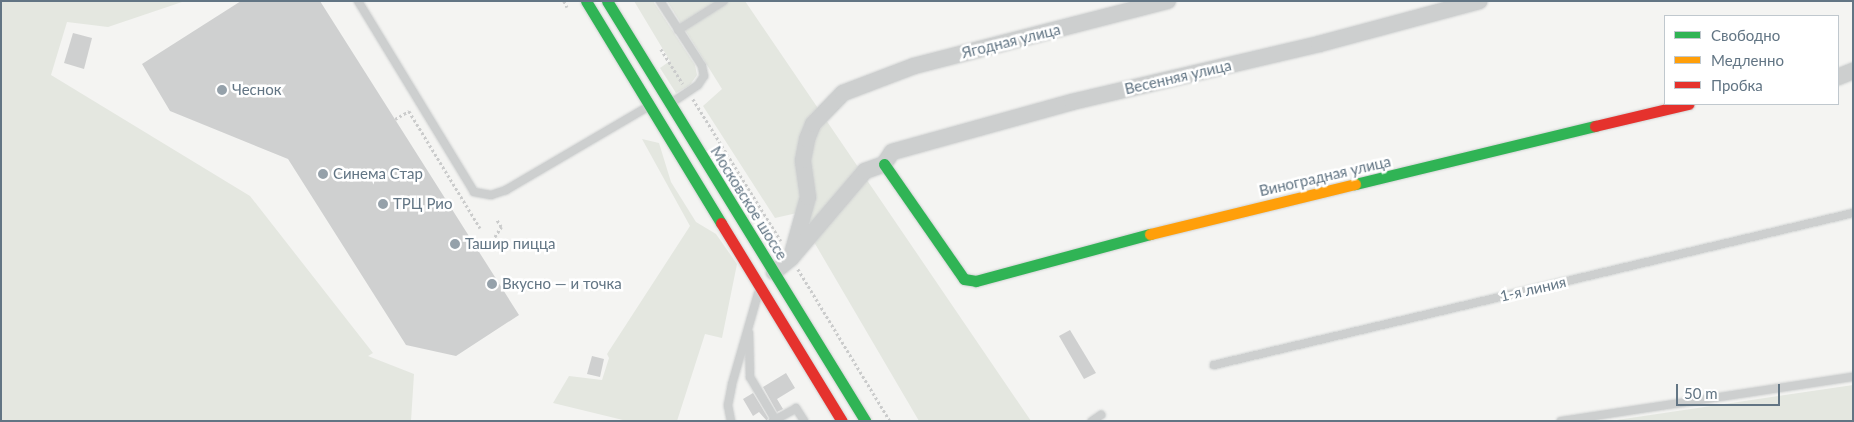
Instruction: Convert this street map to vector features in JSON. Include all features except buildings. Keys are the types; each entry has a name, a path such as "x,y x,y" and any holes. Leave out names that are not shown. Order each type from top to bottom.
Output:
{"main road":[{"path":"586,1 842,421"},
{"name":"Московское шоссе","path":"607,1 865,421"},
{"name":"Виноградная улица","path":"884,164 956,271 969,280 992,280 1167,229 1684,105"}],"street":[{"name":"Ягодная улица","path":"791,258 808,197 804,160 813,124 843,93 856,86 914,66 1168,1"},
{"name":"Весенняя улица","path":"774,272 791,258 865,171 884,164 892,152 981,126 1395,25 1479,1"},
{"path":"1839,77 1853,71"}],"lane":[{"path":"358,1 474,192 491,195 506,190 650,106 698,86 704,76 702,66 660,1"},
{"path":"678,30 724,1"},
{"path":"662,125 667,100"},
{"name":"1-я линия","path":"1214,365 1853,213"},
{"path":"730,421 728,405 760,288"},
{"path":"749,324 750,377 774,420 796,408 804,421"},
{"path":"1561,421 1853,377"},
{"path":"1092,421 1101,415"}],"path":[{"path":"395,120 409,111 480,228"},
{"path":"478,250 492,242 501,227 496,219"}],"shaded area":[{"path":"1,1 185,1 108,27 67,22 51,75 250,196 373,353 368,356 414,374 411,421 1,421"},
{"path":"634,1 653,1 695,65 697,75 690,85 676,93 660,68 670,61"},
{"path":"667,1 745,1 1031,421 919,421 797,213 775,218 703,106 722,89"},
{"path":"642,139 659,143 671,182 696,222 716,234 737,264 722,338 705,334 677,421 627,421 553,403 569,376 602,380 609,358 607,354 690,226"},
{"path":"1853,385 1853,421 1610,421"}],"traffic: fast":[{"path":"586,1 721,223"},
{"path":"607,1 865,421"},
{"path":"1355,184 1595,126"},
{"path":"884,164 964,279 976,281 1150,234"}],"traffic: slow":[{"path":"1150,234 1355,184"}],"traffic: jam":[{"path":"1595,126 1684,105"},
{"path":"721,223 842,421"}],"place":[{"name":"Чеснок","path":"222,90"},
{"name":"Синема Стар","path":"323,174"},
{"name":"ТРЦ Рио","path":"383,204"},
{"name":"Ташир пицца","path":"455,244"},
{"name":"Вкусно — и точка","path":"492,284"}]}
